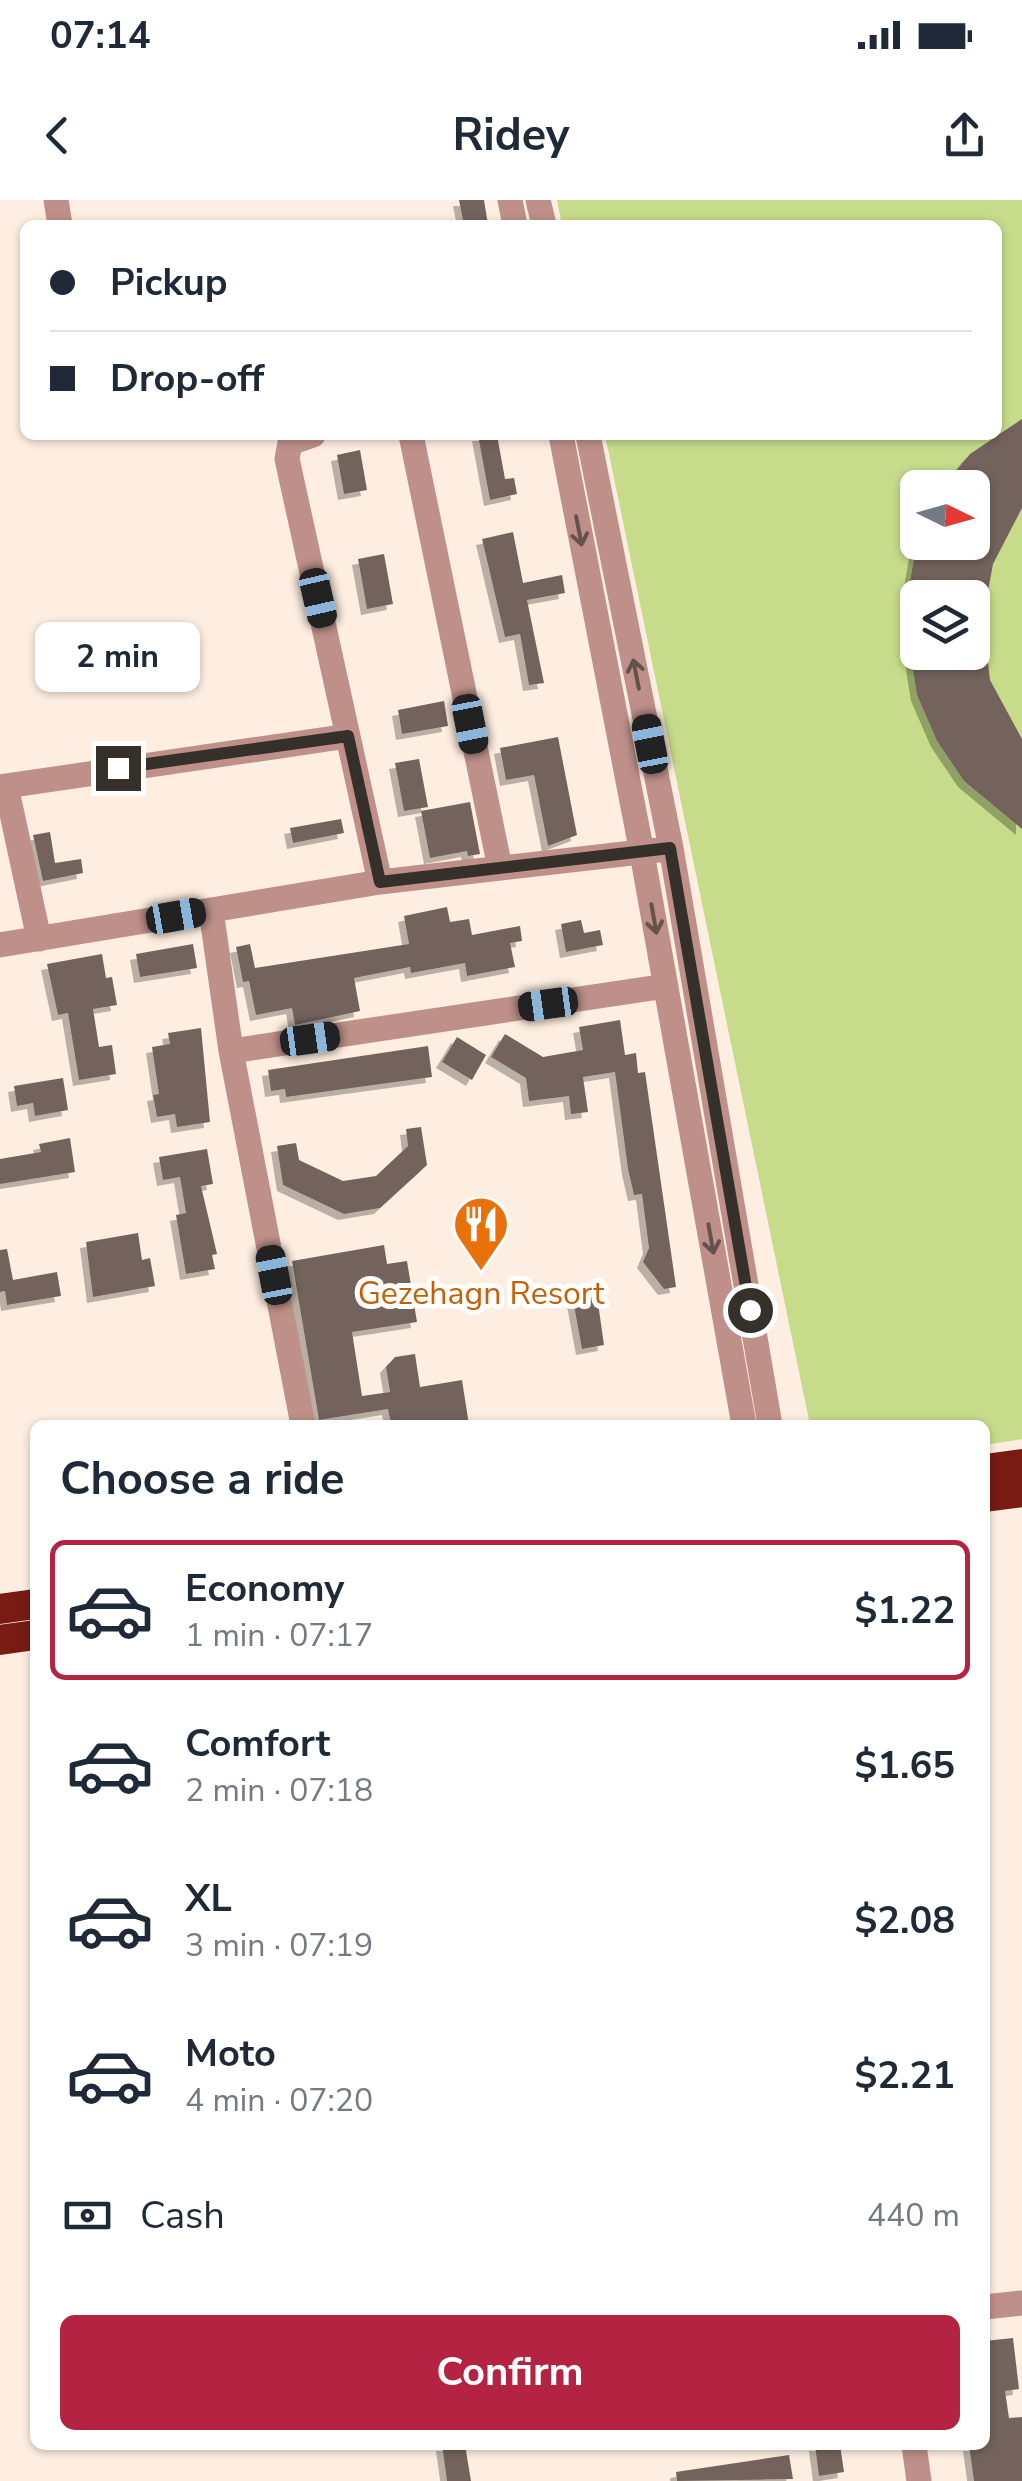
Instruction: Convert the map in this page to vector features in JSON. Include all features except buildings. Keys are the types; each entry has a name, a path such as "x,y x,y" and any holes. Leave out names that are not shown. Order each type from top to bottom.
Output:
{"highway":[{"path":"990,1468 1022,1464"},
{"path":"990,1496 1022,1492"},
{"path":"0,1609 30,1605"},
{"path":"0,1640 30,1636"}],"street":[{"path":"299,440 290,443 288,460 380,882"},
{"path":"412,440 500,868"},
{"path":"561,440 642,853 743,1420"},
{"path":"589,440 670,848 769,1420"},
{"path":"40,939 3,786 348,736"},
{"path":"0,945 380,882 670,848"},
{"path":"210,910 232,1050 302,1420"},
{"path":"232,1050 666,986"},
{"path":"990,2305 1022,2302"},
{"path":"915,2450 919,2481"}],"green space":[{"path":"557,200 1022,200 1022,1439 990,1444 990,1420 809,1420 606,440 1002,440 1002,220 561,220"}],"place":[{"name":"Gezehagn Resort","path":"481,1273"}],"route":[{"path":"118,768 348,736 380,882 670,848 750,1310"}]}
